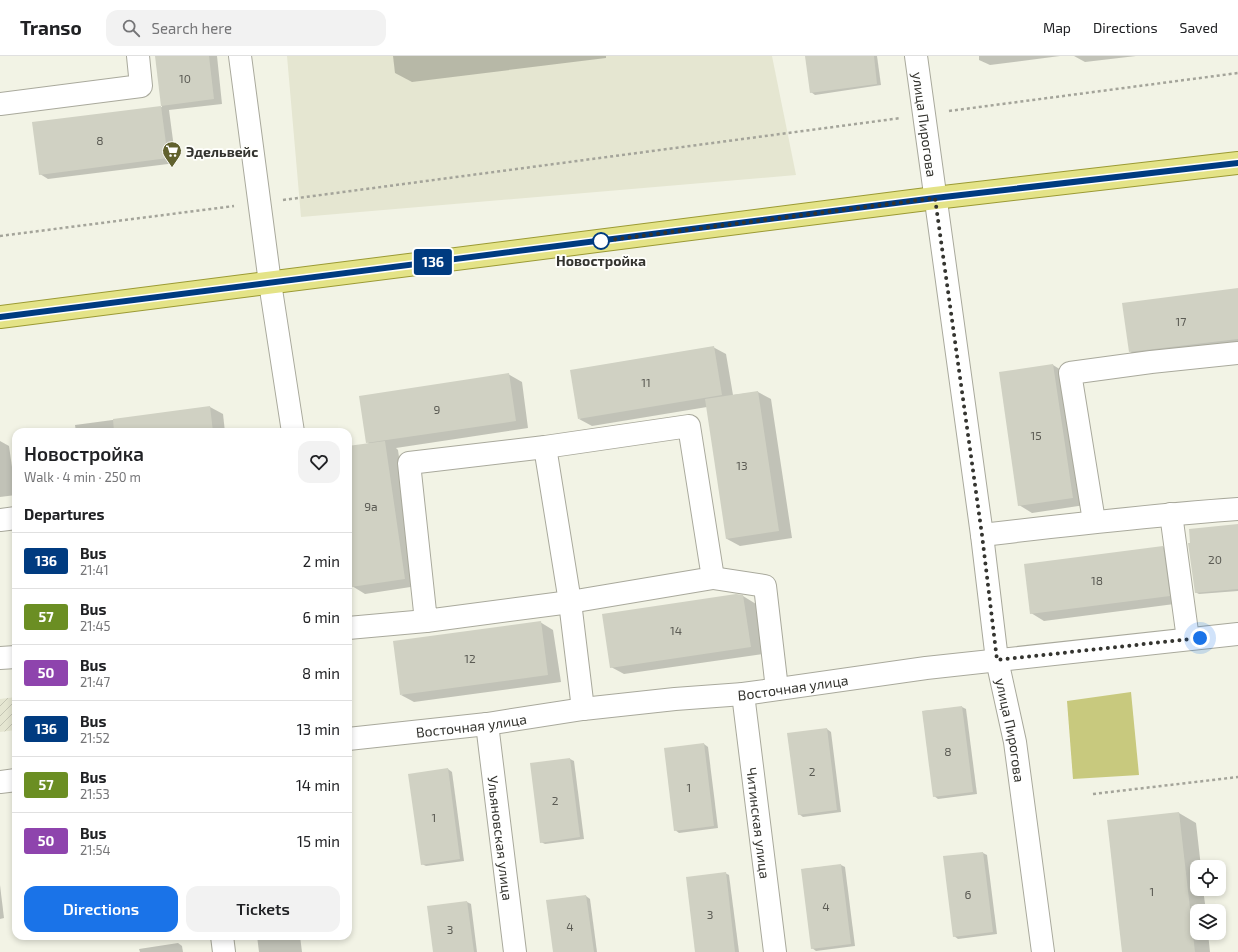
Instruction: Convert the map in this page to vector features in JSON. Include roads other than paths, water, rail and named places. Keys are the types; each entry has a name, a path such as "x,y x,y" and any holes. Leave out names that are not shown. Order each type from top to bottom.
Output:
{"main road":[{"path":"0,317 935,198 1238,163"}],"street":[{"path":"0,104 142,86 138,56"},
{"path":"240,56 270,283 292,428"},
{"name":"улица Пирогова","path":"916,56 982,535 997,660 1014,742 1043,952"},
{"path":"1094,521 1070,373 1151,362 1238,353"},
{"path":"426,621 409,463 545,447 689,426 713,578"},
{"path":"545,447 570,602 583,709"},
{"path":"982,535 1094,521 1238,509"},
{"path":"1171,514 1188,639"},
{"path":"0,520 12,518"},
{"path":"352,628 426,621 570,602 713,578 765,586 777,689"},
{"name":"Восточная улица","path":"352,739 487,724 583,709 675,699 743,694 926,668 1238,634"},
{"path":"0,658 12,657"},
{"name":"Читинская улица","path":"743,694 775,952"},
{"name":"Ульяновская улица","path":"487,724 515,952"},
{"path":"0,782 12,780"},
{"path":"222,940 224,952"}],"place":[{"name":"Эдельвейс","path":"172,168"},
{"name":"Новостройка","path":"601,241"}]}
